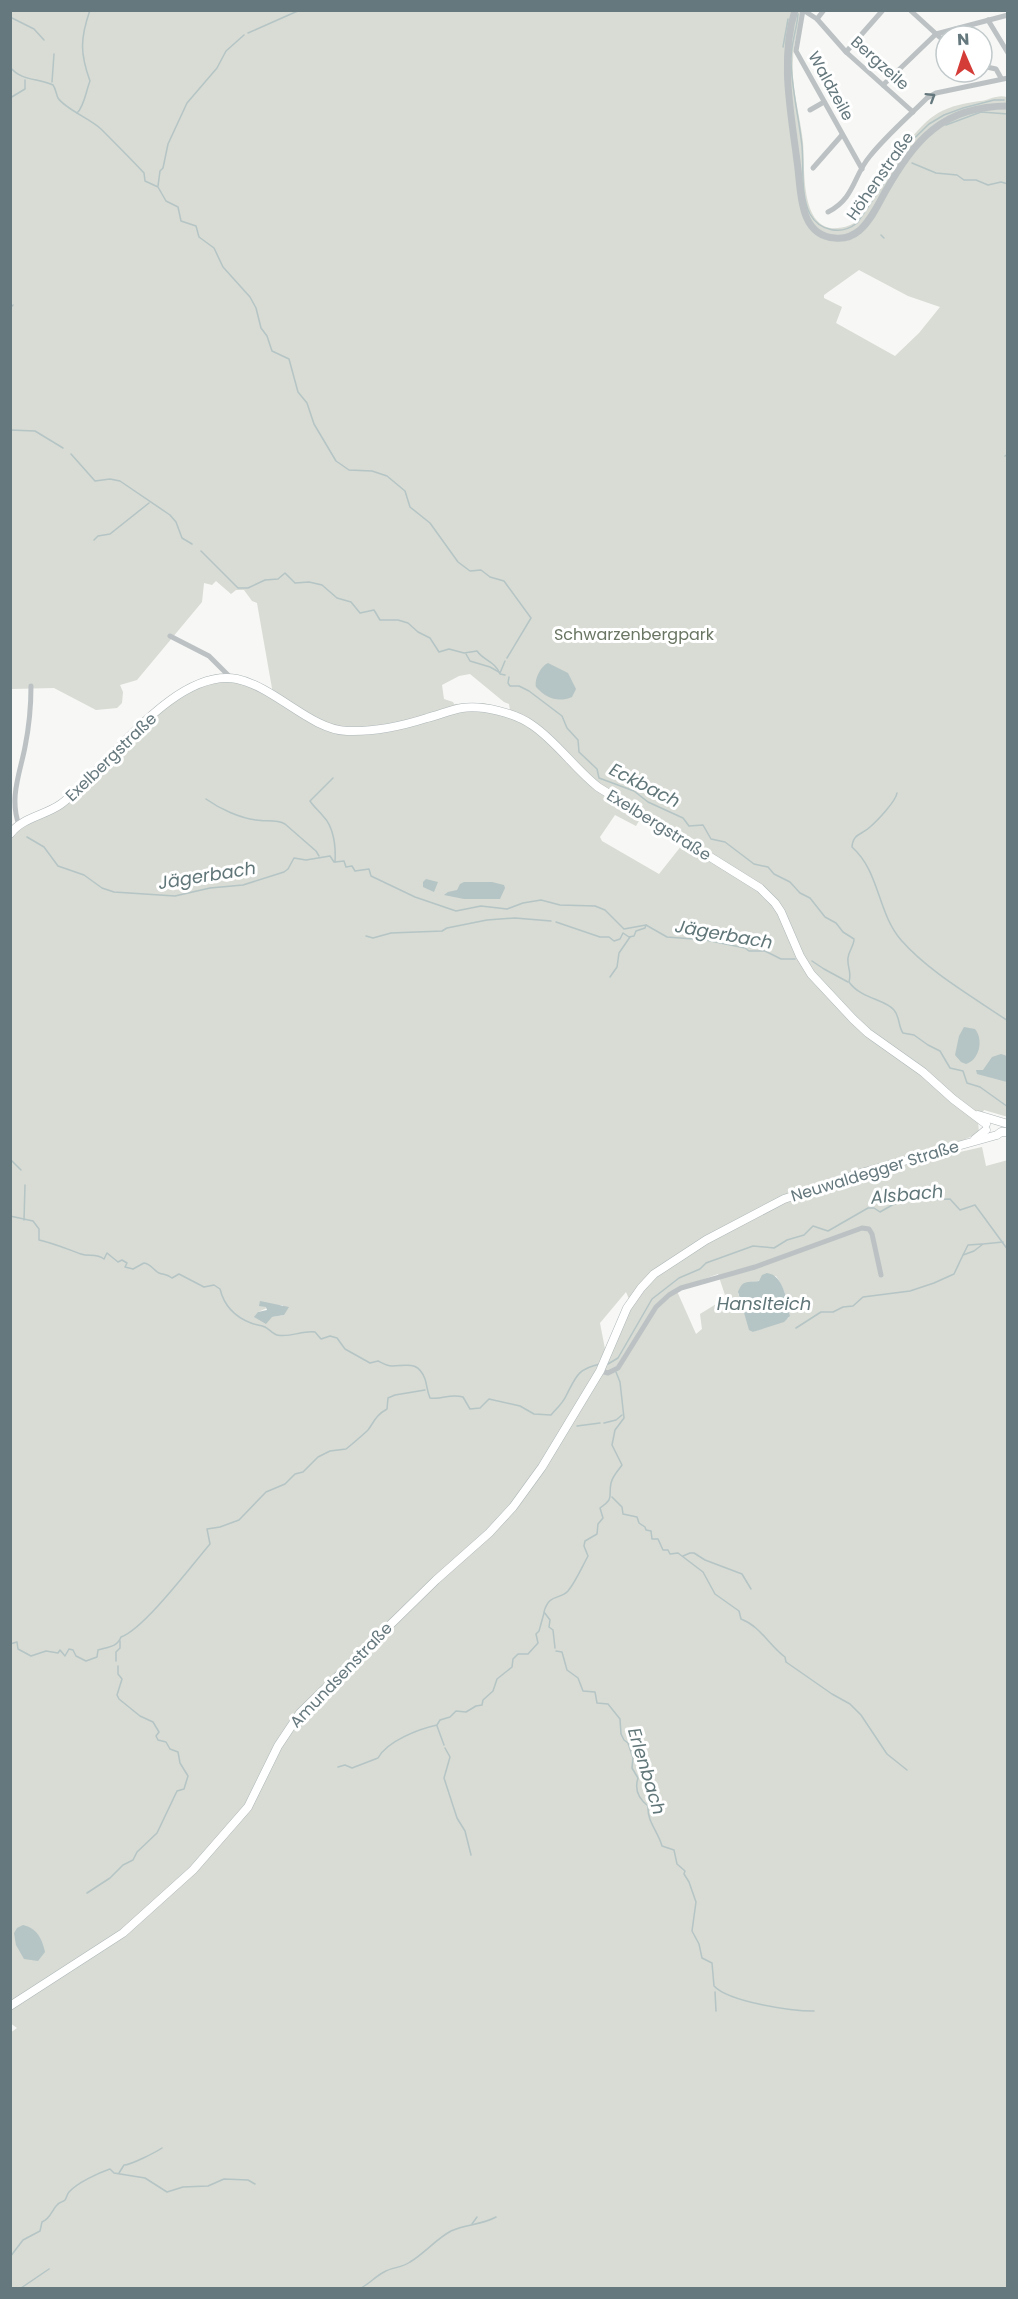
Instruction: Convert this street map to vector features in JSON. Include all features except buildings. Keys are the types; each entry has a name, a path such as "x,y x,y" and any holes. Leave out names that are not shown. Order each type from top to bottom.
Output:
{"main road":[{"name":"Exelbergstraße","path":"10,834 19,825 61,804 137,728 168,704 207,681 231,678 254,686 324,725 343,731 392,727 465,708 493,711 526,721 598,787 760,888 781,912 802,959 824,988 868,1033 911,1062 989,1127 996,1119 1004,1123"},
{"path":"1004,1123 1004,1132"},
{"name":"Neuwaldegger Straße","path":"600,1370 622,1318 641,1288 659,1269 738,1221 795,1194 974,1140 989,1127 998,1135 1004,1132"},
{"name":"Amundsenstraße","path":"10,2006 130,1927 202,1860 248,1807 282,1738 300,1713 513,1508 542,1467 600,1370"}],"street":[{"name":"Höhenstraße","path":"795,10 788,40 787,67 800,189 806,219 823,235 841,238 860,230 869,220 908,153 934,128 952,117 975,109 1008,106"},
{"name":"Bergzeile","path":"803,10 817,19 846,52 913,112"},
{"name":"Waldzeile","path":"803,10 796,51 862,169"},
{"path":"817,19 824,10"},
{"path":"846,52 883,10"},
{"path":"910,10 934,32"},
{"path":"973,24 1008,15"},
{"path":"988,20 1008,53"},
{"path":"883,85 934,36"},
{"path":"828,212 845,200 868,158 927,98 936,93 1004,78"},
{"path":"810,110 824,102"},
{"path":"813,168 842,135"},
{"path":"170,636 208,656 231,678"},
{"path":"19,825 16,816 15,791 27,736 30,686"},
{"path":"600,1370 605,1373 615,1369 656,1307 676,1291 755,1267 862,1228 869,1229 872,1234 881,1275"}],"green space":[{"name":"Schwarzenbergpark","path":"11,11 802,11 794,48 793,70 794,91 803,142 806,191 813,215 820,224 830,228 843,227 856,222 884,180 892,160 888,158 890,151 897,153 901,150 934,115 965,103 1007,97 1008,1117 984,1110 978,1121 979,1133 957,1143 960,1152 982,1147 986,1166 1008,1160 1007,2288 11,2288 10,2033 17,2028 10,2023 11,826 65,796 129,732 169,697 190,683 211,675 232,674 248,679 273,694 257,603 252,601 244,590 236,590 231,594 216,581 212,585 204,583 202,602 137,680 120,685 123,692 122,703 117,708 96,710 54,688 11,689","holes":["859,270 908,296 940,307 919,333 895,356 836,323 842,307 824,298 824,295","470,674 509,704 510,710 484,703 454,704 444,699 442,685 459,676","615,815 636,826 640,819 682,845 659,874 602,841 600,837","718,1274 726,1298 700,1314 702,1329 696,1334 676,1289","776,1276 786,1296 789,1318 753,1332 738,1293 754,1282","626,1292 629,1299 605,1349 600,1323","274,1305 283,1305 284,1315 272,1317 258,1312"]}],"water":[{"path":"548,663 568,673 576,689 572,697 562,700 552,698 536,687 539,673"},
{"path":"426,879 438,882 434,892 423,887"},
{"path":"464,882 492,882 504,885 505,888 500,899 464,899 444,895 457,890"},
{"path":"964,1027 975,1029 980,1044 977,1054 966,1064 955,1055 959,1036"},
{"path":"1001,1054 1007,1056 1007,1082 977,1074 976,1070 983,1070 992,1057"},
{"name":"Hanslteich","path":"767,1273 773,1275 781,1284 790,1316 784,1322 753,1332 749,1330 738,1292 744,1283 759,1281 762,1275"},
{"path":"260,1301 289,1307 284,1315 272,1317 266,1324 254,1317 258,1312 267,1310 266,1307 259,1306"},
{"path":"23,1925 35,1931 42,1943 45,1952 38,1961 24,1959 16,1945 14,1933"}],"waterway":[{"path":"77,113 90,81 82,46 90,10"},
{"path":"248,33 300,10"},
{"path":"798,14 791,59 802,146 805,198 810,214 819,225 825,228 845,229 857,223 886,180 895,157 929,124 963,108 994,100 1004,100"},
{"path":"10,17 34,29 44,40"},
{"path":"783,47 788,19"},
{"path":"158,186 168,144 187,103 217,68 226,51 244,35"},
{"path":"52,82 54,54"},
{"path":"10,67 19,75 53,85 61,102 101,129 144,173 145,181 158,187 166,201 178,207 181,221 196,226 199,237 214,248 223,267 250,297 272,351 289,359 298,392 307,403 314,424 336,461 349,470 372,471 387,476 405,491 410,507 430,523 458,562 470,571 481,570 490,577 504,581 531,618 507,658"},
{"path":"10,98 25,89 25,80"},
{"path":"946,125 981,112 1008,114"},
{"path":"912,163 936,173 957,175 964,180 976,180 988,185 1001,182 1008,184"},
{"path":"881,235 884,238"},
{"path":"10,308 13,305"},
{"name":"Eckbach","path":"10,430 35,431 63,448"},
{"name":"Eckbach","path":"71,454 95,481 110,479 120,481 170,515 176,522 182,538 192,544"},
{"path":"94,540 98,536 110,534 149,503"},
{"name":"Eckbach","path":"201,551 238,588 248,588 265,580 278,579 285,573 295,583 309,582 322,585 337,598 351,602 360,613 374,610 380,620 398,620 408,623 418,632 430,638 439,652 449,649 464,653 477,651 495,666 500,674 505,675"},
{"path":"466,654 470,661 499,672"},
{"path":"500,673 505,661"},
{"name":"Eckbach","path":"509,677 510,686 519,686 529,691 562,716 567,728 578,740 579,752 597,769 599,778 634,791 648,802 683,818 689,826 703,825 711,839 725,842 754,864 768,867 774,874 790,882 800,893 810,898 825,917 836,923 843,932 854,939 848,961 849,982 854,988 890,1006 896,1013 903,1033 914,1035 940,1051 950,1068 963,1071 967,1083 980,1087 1008,1107"},
{"path":"333,778 310,801 330,826 335,844 335,862"},
{"path":"897,793 881,816 854,839 852,847 868,868 887,917 901,940 938,973 1008,1021"},
{"path":"206,799 224,810 243,817 285,824 319,856"},
{"name":"Jägerbach","path":"27,837 44,847 58,866 84,875 102,888 114,892 175,896 210,888 243,885 284,872 294,858 306,860 330,856 334,862"},
{"name":"Jägerbach","path":"335,862 344,861 346,867 352,866 355,871 369,869 371,876 415,897 456,911 481,906 507,909 541,900 560,905 595,906 605,910 624,929 646,925 667,937 706,940 745,948 749,951 765,951 781,959 795,959"},
{"path":"366,936 373,938 391,933 442,931 487,920 515,918 551,921"},
{"path":"556,922 600,937 609,937 614,941 620,939 623,933 629,937 634,936 636,931 645,928 646,925"},
{"path":"610,977 617,967 619,953 630,937"},
{"name":"Jägerbach","path":"812,961 848,982"},
{"path":"10,1159 21,1170"},
{"path":"24,1220 25,1185"},
{"name":"Alsbach","path":"608,1364 618,1358 652,1299 679,1278 700,1269 706,1263 753,1246 774,1248 787,1240 804,1235 813,1226 828,1231 868,1208 874,1208 880,1212 894,1204 916,1200 950,1199 960,1210 975,1205 1008,1250"},
{"name":"Alsbach","path":"10,1216 33,1221 39,1229 39,1240 104,1259 107,1253 118,1262 122,1260 127,1263 125,1267 133,1269 144,1263 172,1278 179,1274 204,1287 214,1285 220,1289 224,1300 235,1314 276,1334 287,1336 315,1332 321,1339 330,1336 337,1338 345,1349 370,1363 378,1361 390,1366 411,1365 422,1373 430,1398 463,1397 470,1409 480,1408 489,1399 520,1406 534,1414 551,1415 563,1401 578,1375 586,1368 600,1364"},
{"path":"796,1328 821,1312 833,1312 843,1307 853,1306 863,1297 910,1291 934,1283 954,1274 963,1255 983,1244 1003,1242"},
{"path":"963,1255 968,1245 982,1244"},
{"name":"Erlenbach","path":"555,1648 553,1630 549,1627 550,1620 544,1612 546,1606 552,1599 565,1594 579,1574 588,1556 584,1546 585,1541 597,1534 598,1524 603,1518 600,1508 609,1499 612,1480 622,1465 612,1445 615,1430 624,1418 620,1382 616,1372"},
{"path":"10,1644 17,1642 18,1649 31,1656 46,1651 58,1653 60,1650 65,1656 69,1649 86,1661 97,1657 98,1650 117,1643 121,1637 131,1632 155,1610 210,1544 207,1529 239,1520 266,1492 285,1484 295,1474 303,1472 318,1457 330,1451 346,1449 387,1409 388,1398 425,1390"},
{"path":"604,1423 616,1420 622,1415"},
{"path":"577,1426 600,1423"},
{"path":"612,1497 622,1507 623,1514 637,1517 639,1523 646,1530 651,1531 652,1539 658,1539 663,1550 668,1550 670,1554 678,1553 703,1572 715,1594 739,1611 741,1619 759,1631 785,1657 786,1662 850,1704 861,1715 887,1754 907,1770"},
{"path":"683,1556 694,1553 705,1560 742,1574 751,1589"},
{"path":"338,1767 345,1765 352,1768 378,1758 388,1746 396,1741 421,1729 437,1725 440,1720 450,1717 456,1711 466,1712 482,1705 483,1700 493,1691 497,1679 512,1667 513,1659 518,1654 528,1654 538,1643 536,1634 544,1613"},
{"path":"116,1661 120,1641"},
{"name":"Erlenbach","path":"556,1651 562,1652 567,1670 578,1678 583,1691 595,1692 597,1703 608,1704 620,1719 621,1734 628,1743 633,1758 632,1768 638,1778 638,1794 648,1806 649,1817 662,1846 674,1850 677,1864 685,1871 684,1874 689,1882 696,1902 692,1931 699,1944 702,1958 712,1963 714,1986 722,1992 746,2001 814,2011"},
{"path":"87,1893 133,1860 137,1852 157,1833 177,1791 184,1789 188,1776 180,1763 178,1752 170,1749 166,1742 158,1740 156,1736 159,1732 153,1722 140,1716 119,1699 117,1695 122,1679 118,1674 118,1666"},
{"path":"437,1726 444,1745"},
{"path":"445,1748 450,1757 444,1778 457,1818 465,1831 471,1855"},
{"path":"715,1992 716,2011"},
{"path":"119,2173 124,2165 138,2161 162,2148"},
{"path":"10,2257 23,2240 40,2231 42,2222 58,2204 65,2200 68,2193 88,2179 110,2169 114,2173 145,2178 167,2192 183,2187 208,2186 224,2179 248,2180 255,2184"},
{"path":"472,2224 477,2217"},
{"path":"361,2288 384,2272 410,2262 451,2231 496,2217"},
{"path":"21,2288 49,2269"}]}
